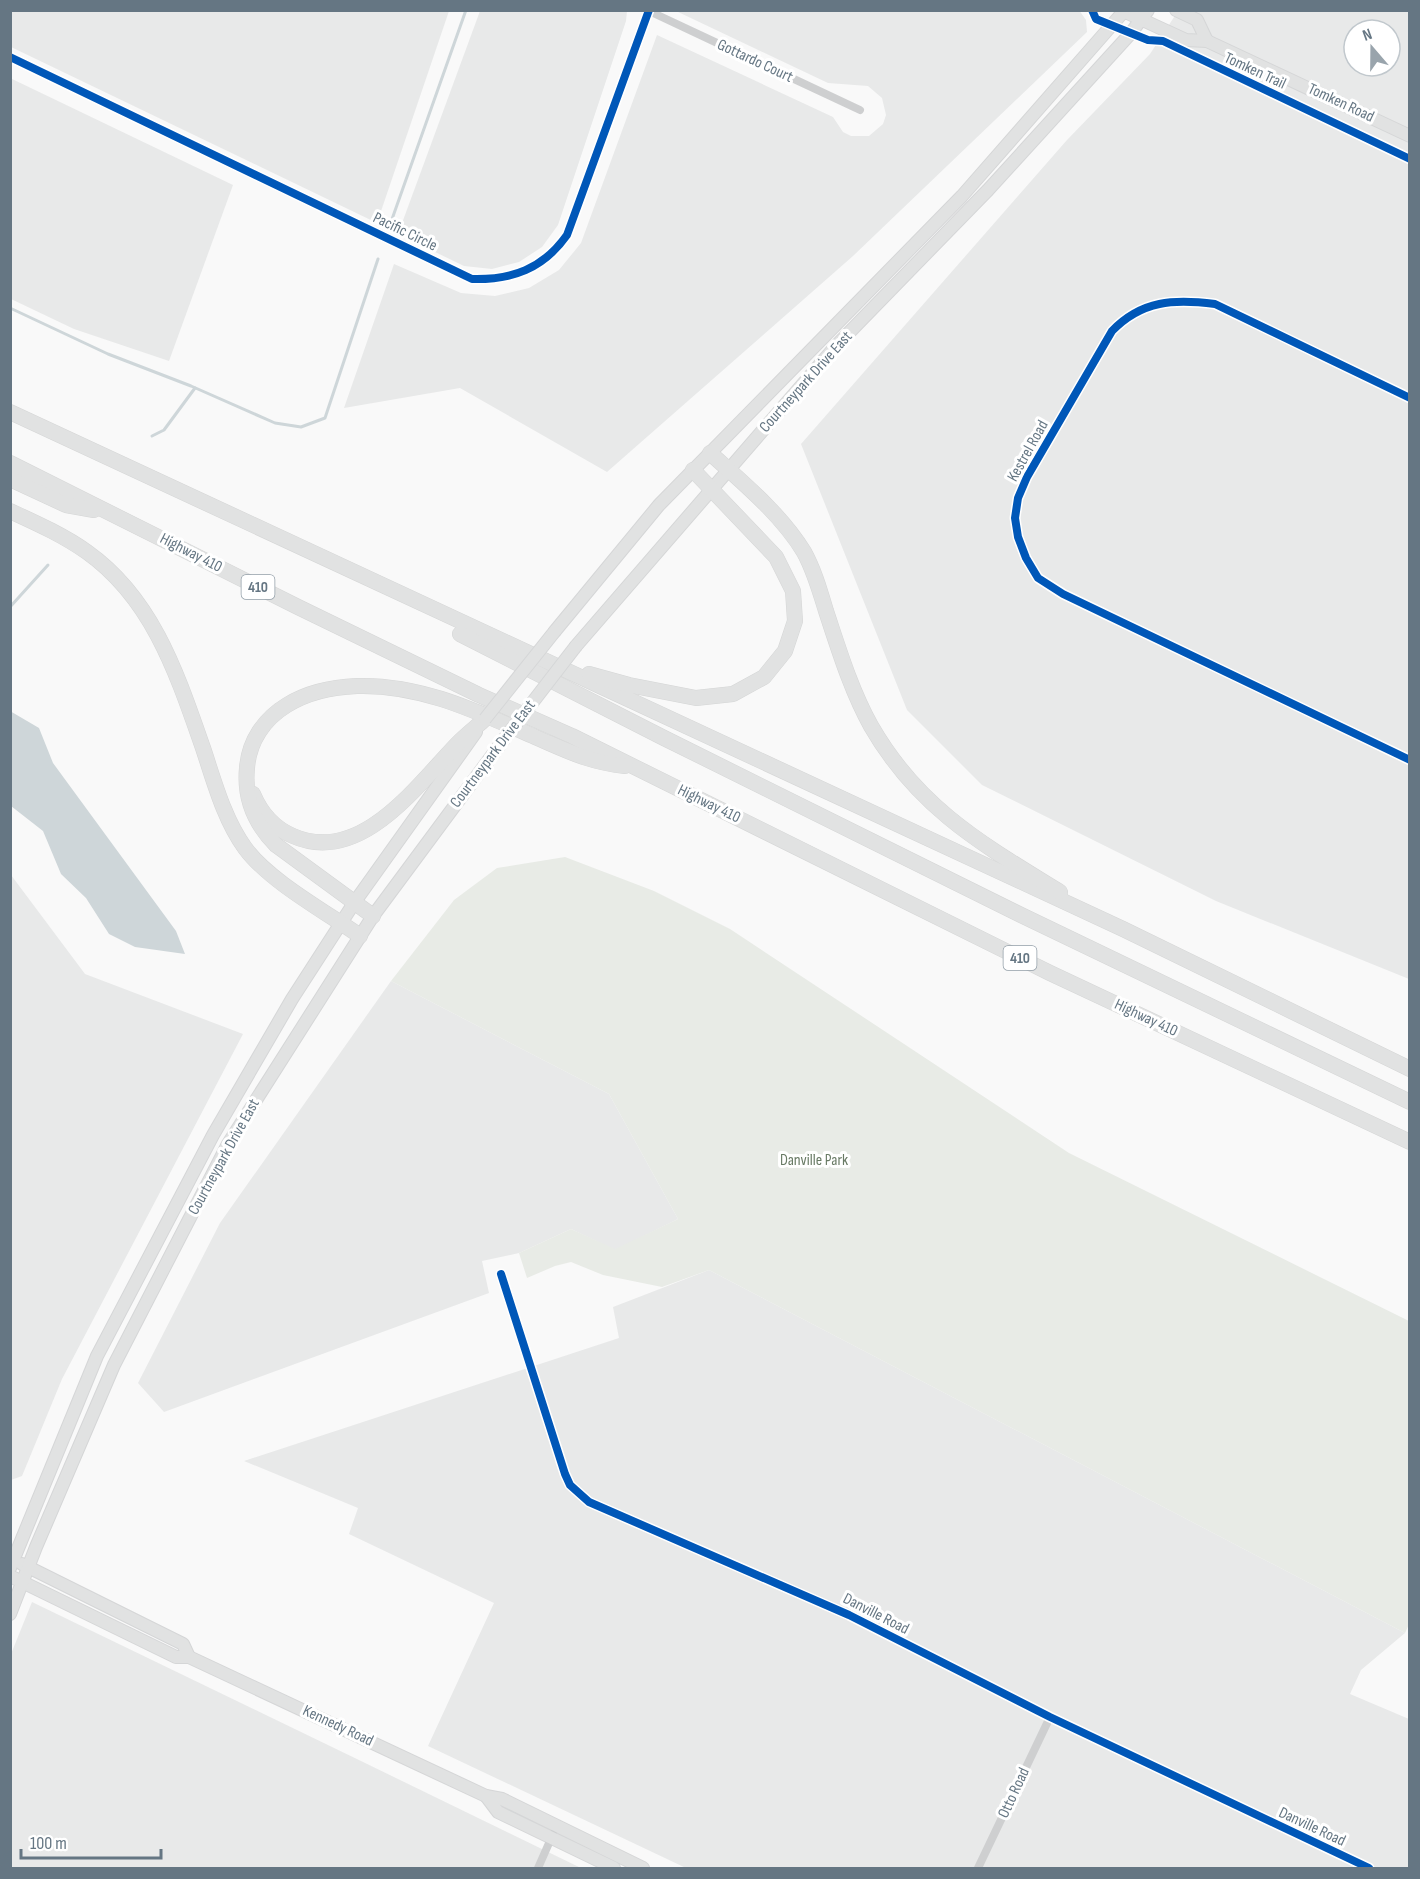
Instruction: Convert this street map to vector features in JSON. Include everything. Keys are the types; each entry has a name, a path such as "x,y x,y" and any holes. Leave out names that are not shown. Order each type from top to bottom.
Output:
{"highway":[{"path":"10,412 1123,929 1410,1069"},
{"path":"710,453 776,516 803,551 815,576 842,658 871,725 919,791 976,840 1123,929"},
{"name":"Highway 410","path":"10,463 298,607 634,767 1050,973 1410,1143"},
{"path":"431,609 517,641 594,676 696,698 733,694 765,677 785,651 795,621 793,591 776,557 693,470"},
{"path":"146,477 664,738 1410,1102"},
{"path":"10,479 66,505 110,512"},
{"path":"10,511 86,552 132,594 159,635 185,698 222,804 245,849 276,877 360,936"},
{"path":"373,916 266,835 254,817 248,801 247,764 256,736 282,708 295,700 322,690 368,686 431,695 464,706 595,763 634,767"},
{"path":"247,764 251,789 257,804 270,821 284,832 298,838 313,842 336,840 370,827 394,810 433,773 458,743 485,719"}],"main road":[{"name":"Tomken Road","path":"1176,10 1197,20 1207,40"},
{"name":"Tomken Road","path":"1123,11 1144,15 1186,40 1207,40 1410,136"},
{"name":"Courtneypark Drive East","path":"11,1562 102,1346 213,1135 292,999 341,922 485,719 659,506 962,196 1123,11"},
{"name":"Courtneypark Drive East","path":"10,1614 114,1365 228,1144 373,916 576,646 710,488 835,347 988,190 1144,15"},
{"name":"Kennedy Road","path":"11,1562 28,1567 183,1644 189,1657"},
{"name":"Kennedy Road","path":"10,1576 176,1657 189,1657 486,1796 502,1799 643,1869"},
{"name":"Kennedy Road","path":"486,1796 498,1812 614,1869"}],"street":[{"name":"Pacific Circle","path":"10,57 472,279 494,279 522,274 541,263 556,250 567,235 649,11"},
{"name":"Gottardo Court","path":"649,11 860,110"},
{"name":"Kestrel Road","path":"1410,398 1215,304 1190,301 1166,302 1145,307 1126,316 1112,331 1027,477 1018,498 1015,518 1026,558 1038,578 1063,594 1410,760"},
{"name":"Danville Road","path":"501,1274 561,1464 570,1485 589,1502 849,1615 1050,1717 1369,1869"},
{"name":"Otto Road","path":"978,1869 1050,1717"},
{"path":"538,1869 557,1826"}],"shaded area":[{"path":"1079,10 1086,20 1087,32 853,256 607,472 460,388 344,408 394,264 461,293 495,296 529,288 559,270 581,243 657,35 833,117 843,132 851,136 869,136 883,124 886,115 882,98 868,86 828,83 676,11"},
{"path":"10,11 449,11 377,223 11,47"},
{"path":"480,11 627,11 626,21 558,225 542,247 519,262 492,269 464,266 398,234"},
{"path":"1178,11 1409,11 1409,979 1216,901 982,785 907,710 801,444 1067,140 1150,54"},
{"path":"10,78 233,185 169,361 74,329 11,299"},
{"path":"10,711 39,728 53,763 176,931 185,954 135,947 109,934 86,898 61,874 43,831 11,806"},
{"path":"11,875 85,974 243,1034 62,1379 22,1476 11,1480"},
{"path":"391,981 609,1094 678,1219 615,1250 571,1229 519,1253 482,1261 489,1293 164,1412 138,1383 220,1223"},
{"path":"709,1270 1405,1633 1361,1670 1350,1694 1409,1719 1409,1868 686,1868 428,1746 494,1603 349,1534 358,1508 244,1461 619,1338 613,1307"},
{"path":"32,1602 581,1868 11,1868 11,1654"}],"green space":[{"name":"Danville Park","path":"565,857 654,891 730,929 1069,1153 1409,1321 1410,1622 1405,1633 709,1270 662,1287 603,1275 571,1262 527,1278 519,1253 571,1229 615,1249 678,1219 609,1094 391,981 454,900 497,868"}],"waterway":[{"path":"391,222 466,10"},
{"path":"10,308 108,354 191,386 275,423 301,427 325,418 378,259"},
{"path":"152,436 164,430 195,388"},
{"path":"10,607 48,565"}],"cycle path":[{"path":"10,57 472,279 487,279 513,274 537,264 558,247 567,235 649,10"},
{"name":"Tomken Trail","path":"1092,10 1096,19 1148,40 1163,41 1410,159"},
{"path":"1410,398 1215,304 1186,302 1159,304 1135,313 1112,331 1027,477 1018,498 1015,518 1018,537 1026,558 1038,578 1063,594 1410,760"},
{"path":"501,1274 565,1474 570,1485 589,1502 849,1615 1050,1717 1369,1868"}]}
